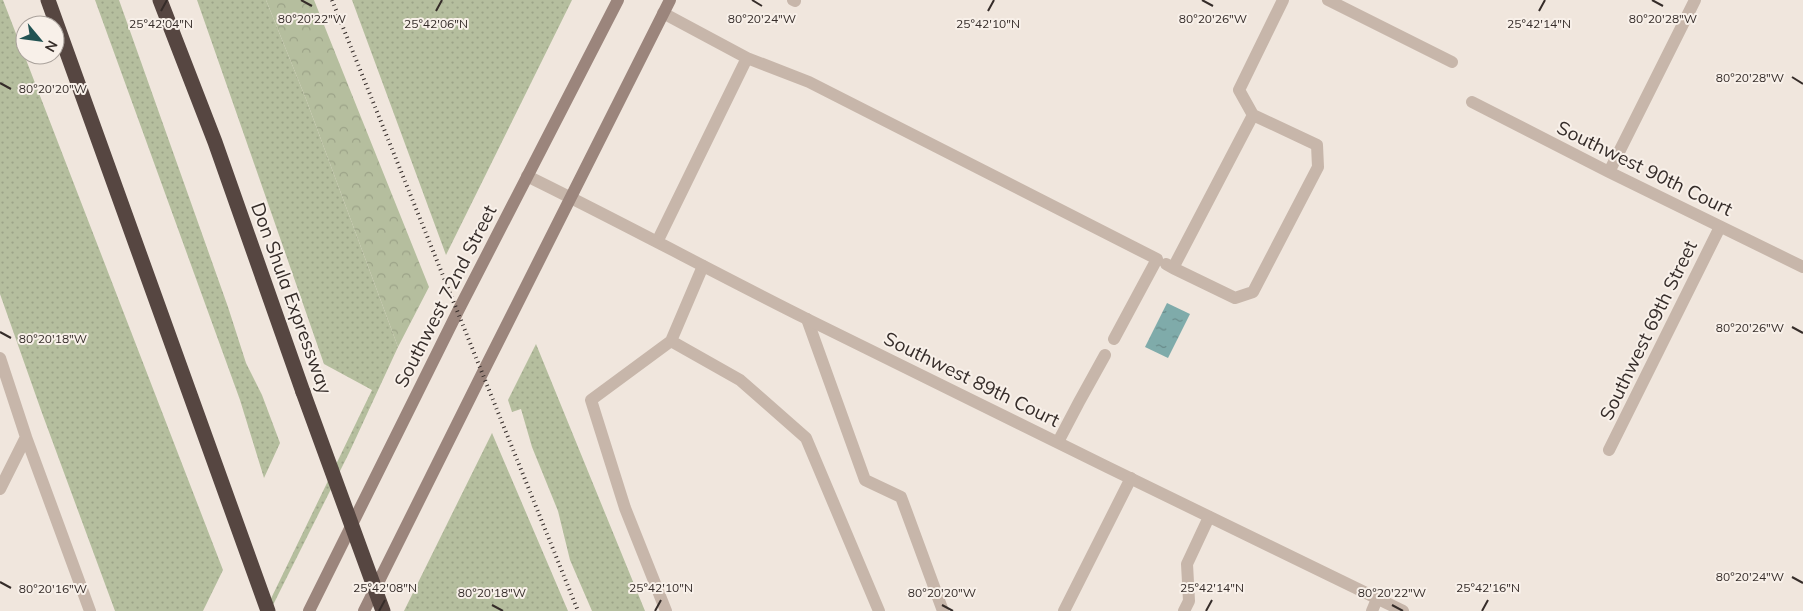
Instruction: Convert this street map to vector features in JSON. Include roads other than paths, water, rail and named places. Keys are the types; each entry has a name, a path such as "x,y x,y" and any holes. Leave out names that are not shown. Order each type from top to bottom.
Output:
{"highway":[{"path":"48,0 268,611"},
{"name":"Don Shula Expressway","path":"160,0 215,142 382,611"}],"main road":[{"name":"Southwest 72nd Street","path":"309,611 527,176 618,0"},
{"path":"364,611 670,0"}],"street":[{"path":"664,13 747,58 809,82 1235,298 1253,292 1318,167 1317,145 1253,115 1239,90 1283,0"},
{"path":"1328,0 1452,62"},
{"path":"1609,172 1694,0"},
{"path":"657,242 747,58"},
{"name":"Southwest 90th Court","path":"1472,102 1609,172 1803,267"},
{"path":"1173,268 1253,115"},
{"name":"Southwest 89th Court","path":"527,176 807,319 1403,611"},
{"name":"Southwest 69th Street","path":"1609,450 1720,227"},
{"path":"1114,339 1157,259"},
{"path":"666,611 625,508 591,400 671,340 703,266"},
{"path":"807,319 866,480 901,497 943,611"},
{"path":"671,340 740,380 806,438 879,611"},
{"path":"1058,442 1105,355"},
{"path":"0,358 26,437 90,611"},
{"path":"0,489 26,437"},
{"path":"1064,611 1131,478"},
{"path":"1184,611 1189,601 1187,564 1209,517"},
{"path":"1372,611 1377,598"}],"water":[{"path":"1167,303 1190,314 1168,358 1145,347"}],"railway":[{"path":"332,0 578,611"}]}
